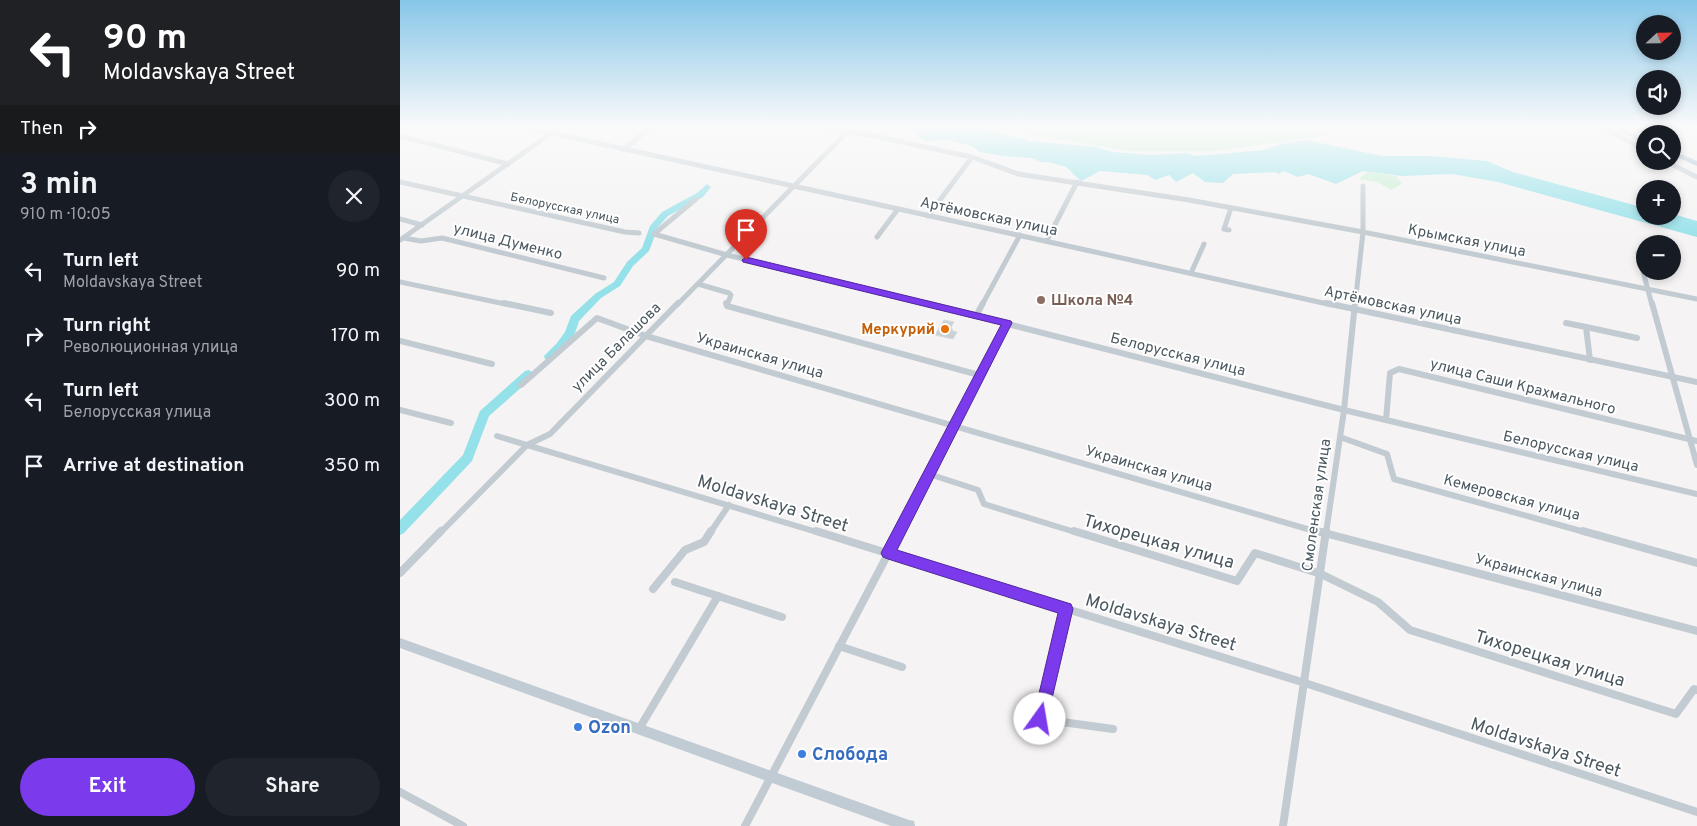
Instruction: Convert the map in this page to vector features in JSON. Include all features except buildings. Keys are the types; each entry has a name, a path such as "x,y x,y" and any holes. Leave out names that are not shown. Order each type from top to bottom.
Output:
{"main road":[{"path":"400,643 909,826"}],"street":[{"path":"402,239 506,166"},
{"name":"Артёмовская улица","path":"697,166 898,210 1047,240 1355,310 1697,382"},
{"name":"улица Балашова","path":"400,573 527,444 550,434 814,166"},
{"path":"928,216 966,166"},
{"name":"Крымская улица","path":"995,166 1018,174 1077,182 1363,232 1697,299"},
{"path":"1681,169 1697,177"},
{"name":"Белорусская улица","path":"400,182 625,232 639,233"},
{"path":"1047,240 1077,182"},
{"name":"Смоленская улица","path":"1283,826 1344,410 1363,232 1363,186"},
{"name":"Белорусская улица","path":"696,199 654,234 727,255 1007,323 1344,410 1697,494"},
{"path":"1229,230 1224,229 1231,208"},
{"name":"Артёмовская улица","path":"877,237 898,210"},
{"path":"400,219 422,225"},
{"path":"976,316 1020,235"},
{"name":"улица Думенко","path":"402,239 421,241 442,238 604,278"},
{"path":"1191,273 1204,244"},
{"path":"1645,280 1697,465"},
{"path":"400,282 551,313"},
{"path":"698,284 729,293 731,295 726,303 727,306 979,375"},
{"name":"Украинская улица","path":"521,385 596,318 646,336 1326,534 1697,631"},
{"path":"745,826 1007,323"},
{"path":"1566,323 1637,338"},
{"path":"1586,327 1590,360"},
{"path":"400,341 492,364"},
{"name":"улица Саши Крахмального","path":"1386,420 1390,372 1399,369 1697,441"},
{"path":"400,410 451,423"},
{"name":"Moldavskaya Street","path":"497,436 888,553 1304,683 1697,812"},
{"name":"Кемеровская улица","path":"1340,437 1387,454 1394,479 1697,563"},
{"name":"Тихорецкая улица","path":"929,474 978,490 984,504 1237,581 1255,553 1321,574 1378,602 1410,630 1676,714 1694,689 1697,690"},
{"path":"653,589 685,550 704,542 729,505"},
{"path":"675,582 782,617"},
{"path":"639,729 718,596"},
{"path":"1066,609 1040,719 1113,730"},
{"path":"839,646 902,667"},
{"path":"400,792 463,826"}],"green space":[{"path":"1367,172 1396,176 1402,184 1391,190 1377,182 1359,179"}],"water":[{"path":"1061,166 1498,166 1513,172 1636,206 1636,220 1498,182 1452,174 1402,176 1363,171 1336,184 1308,174 1298,177 1283,171 1279,174 1275,172 1233,174 1223,183 1205,182 1193,173 1176,182 1169,175 1155,180 1147,175 1100,171 1081,181 1066,167"},
{"path":"1681,216 1697,221 1697,237 1654,225 1681,225"}],"waterway":[{"path":"549,356 561,346 570,333 575,319 598,296 617,284 630,264 646,249 654,226 665,214 700,195 707,187"},
{"path":"400,529 468,458 484,414 529,374"}],"place":[{"name":"Школа №4","path":"1041,300"},
{"name":"Меркурий","path":"945,329"},
{"name":"Ozon","path":"578,727"},
{"name":"Слобода","path":"802,754"}],"route":[{"path":"746,260 1007,323 888,553 1066,609 1040,719"}]}
